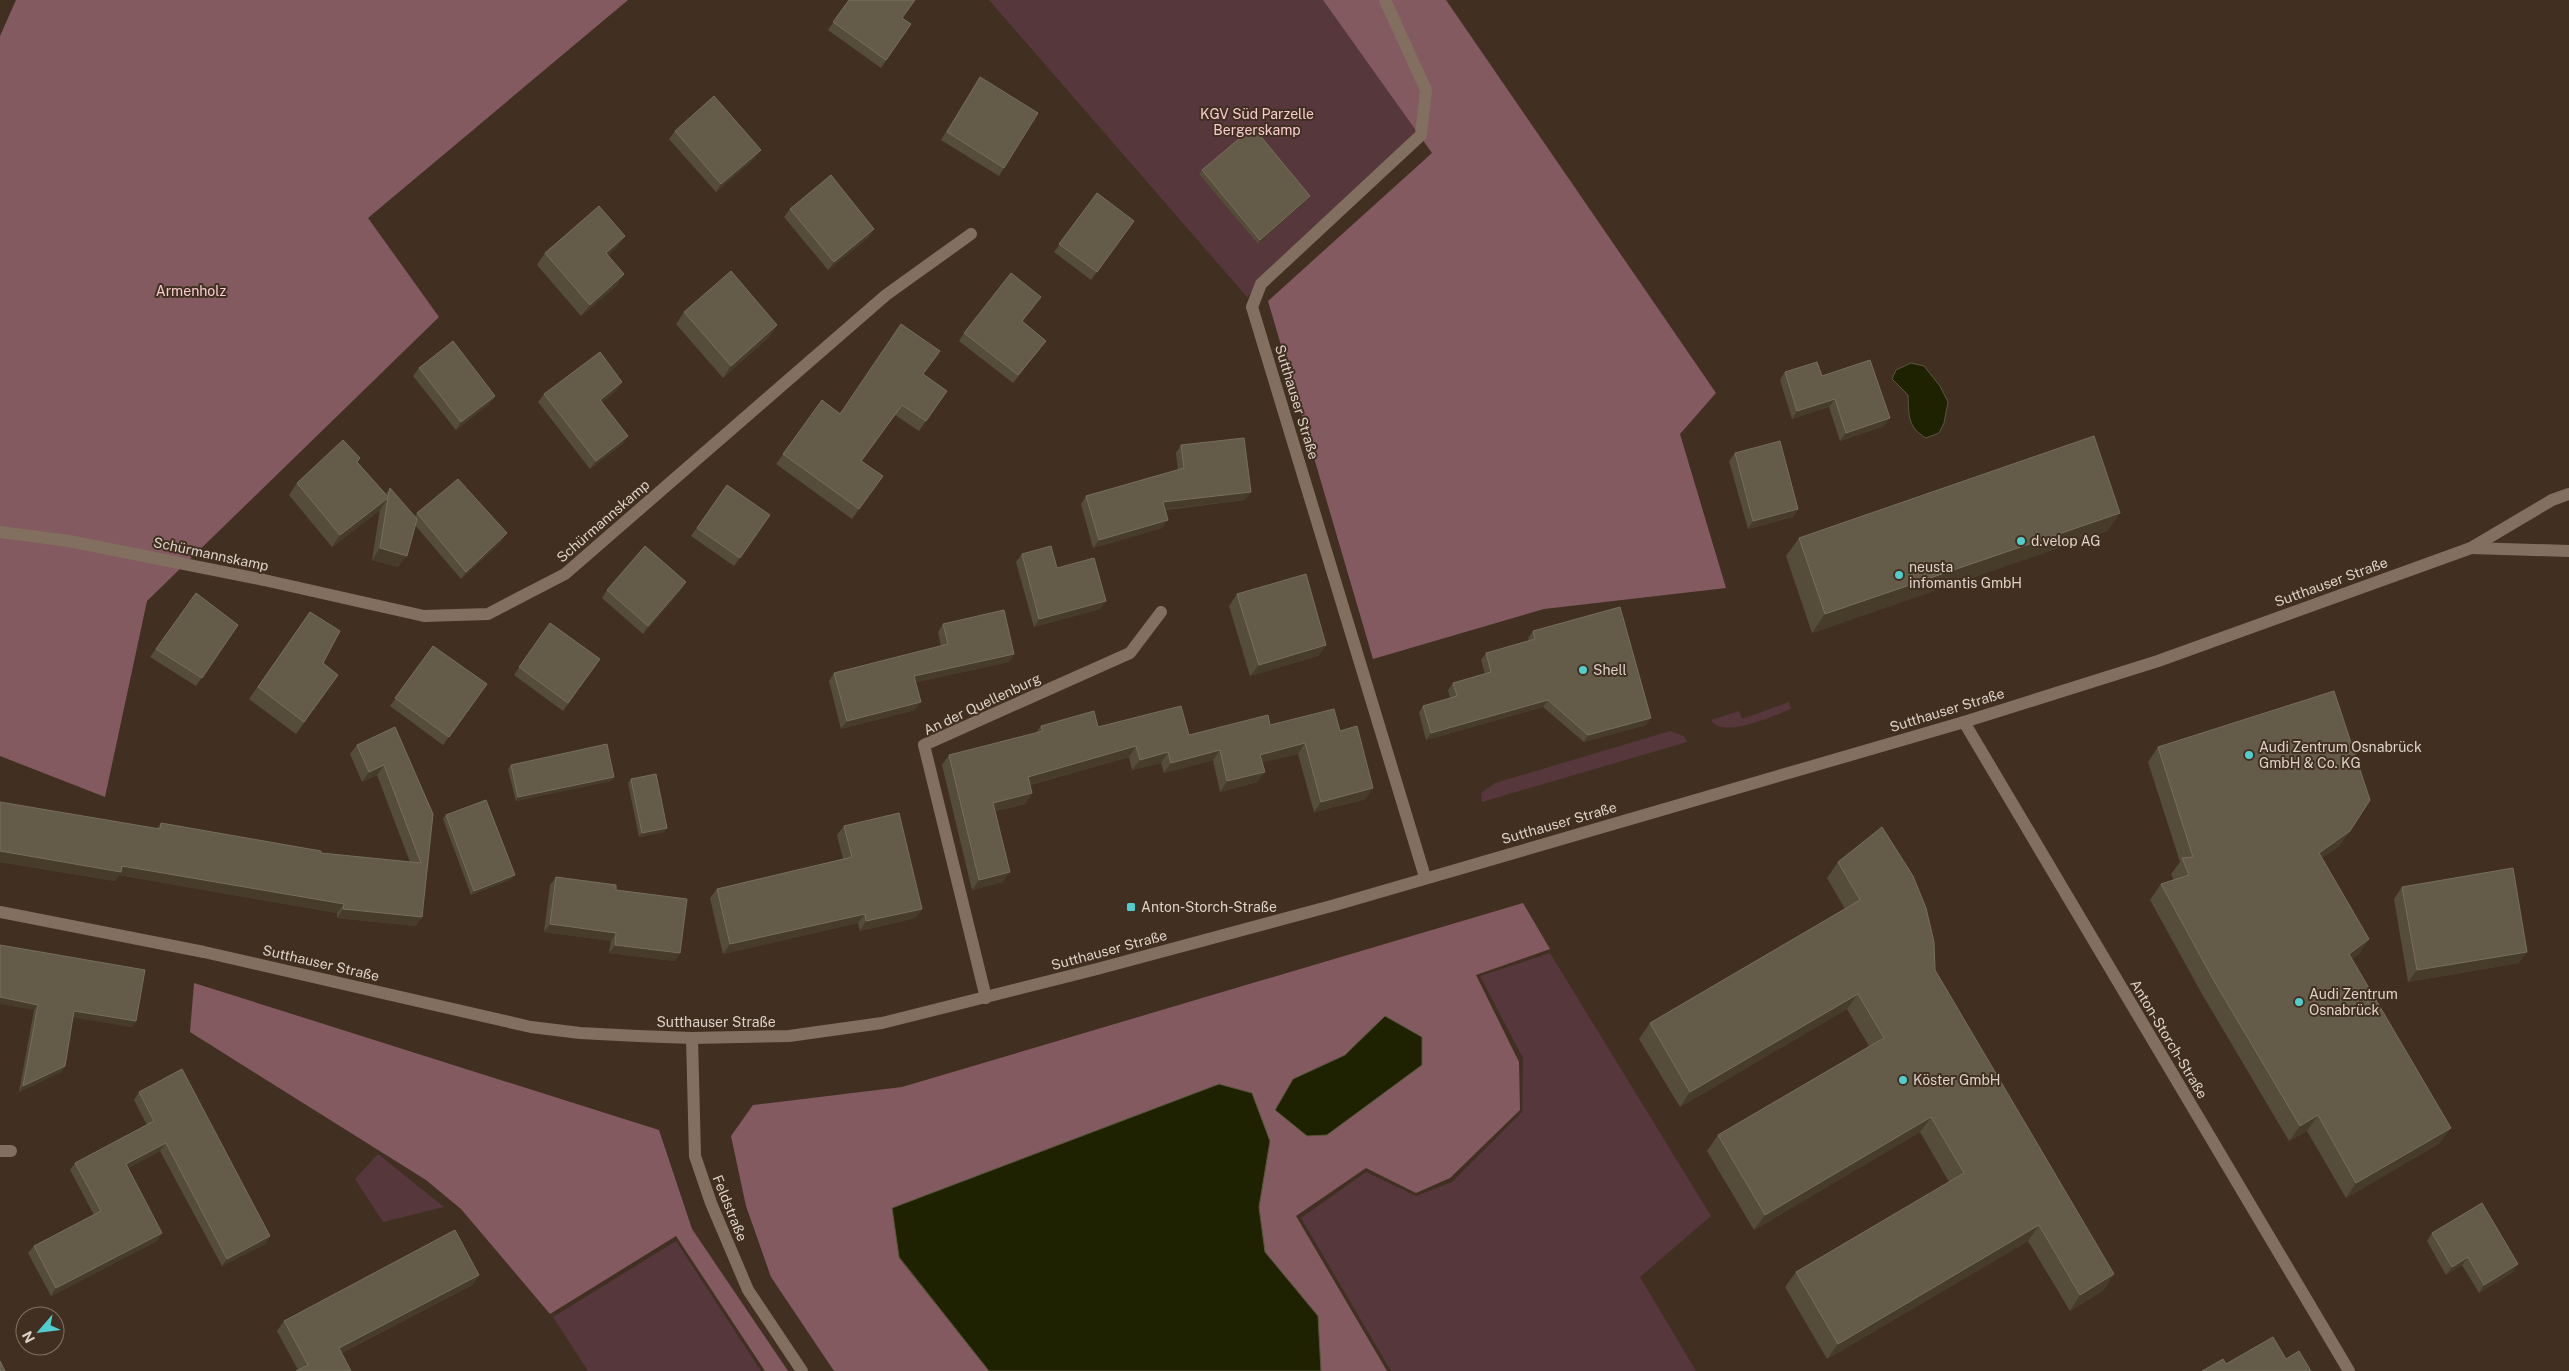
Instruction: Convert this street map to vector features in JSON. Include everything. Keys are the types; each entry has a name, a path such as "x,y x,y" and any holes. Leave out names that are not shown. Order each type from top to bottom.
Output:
{"street":[{"name":"Sutthauser Straße","path":"1385,0 1426,90 1422,134 1262,284 1252,307 1425,878"},
{"name":"Schürmannskamp","path":"0,532 69,541 264,580 424,616 488,614 565,574 886,296 971,234"},
{"name":"Sutthauser Straße","path":"0,912 222,956 531,1027 580,1033 692,1038 789,1036 882,1023 986,998 1335,905 1964,722 2158,661 2471,548 2552,500 2569,494"},
{"name":"Sutthauser Straße","path":"2471,548 2569,551"},
{"name":"An der Quellenburg","path":"986,998 924,745 1130,653 1161,612"},
{"name":"Anton-Storch-Straße","path":"1964,722 2349,1371"},
{"name":"Feldstraße","path":"692,1038 692,1125 695,1156 710,1203 748,1290 802,1371"}],"green space":[{"name":"Armenholz","path":"16,0 628,0 368,218 439,317 147,601 105,797 0,756 0,36"},
{"name":"KGV Süd Parzelle Bergerskamp","path":"989,0 1383,0 1420,133 1351,202 1247,297"},
{"path":"1323,0 1446,0 1716,393 1680,434 1726,588 1544,609 1373,659 1268,301 1432,153"},
{"path":"1789,702 1791,709 1737,727 1726,728 1717,726 1711,720 1739,711 1742,719"},
{"path":"1670,731 1684,736 1687,742 1482,802 1481,793 1495,783"},
{"path":"1523,903 1550,949 1476,975 1519,1062 1520,1110 1450,1178 1416,1193 1366,1168 1296,1216 1387,1371 1321,1371 1318,1316 1265,1252 1259,1208 1270,1141 899,1258 989,1371 834,1371 771,1277 746,1206 731,1136 753,1105 902,1087","holes":["1385,1016 1307,1136 1294,1079 1345,1055"]},
{"path":"1550,953 1711,1216 1640,1277 1696,1371 1391,1371 1301,1218 1366,1172 1416,1196 1452,1182 1522,1112 1523,1058 1480,976"},
{"path":"194,983 659,1130 692,1229 788,1371 765,1371 676,1236 550,1314 461,1209 426,1180 190,1032"},
{"path":"378,1154 444,1207 383,1222 355,1179"},
{"path":"676,1241 761,1371 588,1371 553,1317"}],"shaded area":[{"path":"1911,363 1924,366 1940,386 1948,402 1944,423 1939,433 1926,438 1912,425 1909,414 1908,395 1892,379 1896,370"},
{"path":"1385,1016 1422,1037 1422,1065 1327,1135 1307,1136 1275,1110 1293,1079 1345,1055"},
{"path":"1219,1084 1252,1093 1270,1141 1259,1207 1265,1252 1318,1316 1321,1371 989,1371 899,1257 892,1208"}],"building":[{"path":"849,0 915,0 902,18 911,24 886,60 833,22"},
{"path":"980,77 1038,113 1004,168 947,132"},
{"path":"714,96 761,150 721,184 675,131"},
{"path":"1253,127 1310,196 1260,240 1202,170"},
{"path":"831,175 874,229 834,262 790,209"},
{"path":"1097,193 1134,221 1097,272 1059,244"},
{"path":"599,206 625,236 606,253 624,274 590,305 545,253"},
{"path":"731,271 777,325 731,366 684,312"},
{"path":"1011,273 1041,297 1022,321 1046,341 1018,375 964,333"},
{"path":"901,324 940,351 923,374 947,391 926,421 902,405 861,461 883,476 859,509 783,454 822,400 840,414"},
{"path":"453,341 495,396 461,422 419,368"},
{"path":"600,352 622,382 600,400 628,436 596,461 544,394"},
{"path":"1870,360 1890,418 1846,433 1835,399 1797,411 1785,372 1817,362 1822,376"},
{"path":"2094,436 2120,513 1825,614 1799,538"},
{"path":"1244,438 1251,492 1163,502 1168,520 1099,540 1086,496 1184,468 1181,445"},
{"path":"343,440 360,458 357,462 388,497 390,488 417,519 407,556 380,548 388,498 340,535 297,483"},
{"path":"1780,441 1798,509 1753,521 1735,453"},
{"path":"458,479 507,533 466,572 417,513"},
{"path":"727,485 770,515 740,558 697,528"},
{"path":"645,546 686,582 648,626 607,590"},
{"path":"1051,546 1057,568 1094,558 1106,601 1039,619 1022,554"},
{"path":"1306,574 1326,645 1259,665 1237,594"},
{"path":"196,593 238,625 202,678 156,649"},
{"path":"1620,607 1651,718 1588,735 1548,700 1431,733 1423,706 1457,696 1453,683 1491,672 1486,653 1535,639 1533,631"},
{"path":"1004,610 1014,654 914,676 921,702 847,721 834,673 948,644 943,624"},
{"path":"310,612 340,631 323,663 338,675 304,722 258,687"},
{"path":"550,623 600,659 568,703 519,667"},
{"path":"433,646 487,684 449,737 395,698"},
{"path":"2334,691 2370,800 2350,831 2319,853 2369,939 2349,954 2451,1128 2356,1183 2318,1115 2300,1126 2213,979 2161,884 2189,875 2182,858 2193,857 2158,747"},
{"path":"1181,706 1189,735 1268,715 1270,725 1334,709 1340,731 1357,726 1373,788 1321,802 1305,743 1260,755 1265,772 1227,781 1220,750 1171,763 1168,752 1140,760 1136,746 1028,777 1032,793 993,803 1010,872 979,880 949,755 1043,731 1041,726 1094,711 1098,727"},
{"path":"395,727 433,814 422,917 343,909 344,904 122,866 121,872 0,851 0,802 160,829 161,823 321,851 321,853 421,863 384,765 369,772 357,745"},
{"path":"607,744 614,777 518,797 511,765"},
{"path":"656,774 667,828 642,833 631,779"},
{"path":"486,800 515,875 474,891 446,815"},
{"path":"899,813 922,909 866,921 865,914 730,944 717,889 852,857 844,826"},
{"name":"Köster GmbH","path":"1882,827 1913,876 1926,908 1934,942 1935,970 2114,1274 2080,1295 2039,1225 1838,1344 1796,1272 1964,1173 1931,1117 1765,1215 1718,1135 1884,1038 1858,994 1690,1092 1650,1023 1860,900 1838,862"},
{"path":"2513,868 2527,952 2417,970 2402,887"},
{"path":"556,877 616,885 616,890 687,899 680,953 615,945 616,933 550,924"},
{"path":"0,945 145,970 136,1021 74,1011 65,1066 23,1086 38,1005 0,997"},
{"path":"182,1069 270,1236 227,1259 166,1143 126,1164 162,1233 56,1288 34,1246 101,1211 75,1163 154,1121 139,1092"},
{"path":"2482,1203 2518,1264 2484,1285 2468,1257 2452,1267 2432,1233"},
{"path":"455,1230 479,1275 339,1348 351,1371 296,1371 308,1365 284,1321"},
{"path":"2273,1337 2286,1359 2299,1351 2311,1371 2202,1371 2223,1359 2226,1364"},
{"path":"0,1361 5,1371 0,1371"}],"place":[{"name":"d.velop AG","path":"2021,541"},
{"name":"neusta infomantis GmbH","path":"1899,575"},
{"name":"Shell","path":"1583,670"},
{"name":"Audi Zentrum Osnabrück GmbH & Co. KG","path":"2249,755"},
{"name":"Anton-Storch-Straße","path":"1131,907"},
{"name":"Audi Zentrum Osnabrück","path":"2299,1002"},
{"name":"Köster GmbH","path":"1903,1080"}]}
